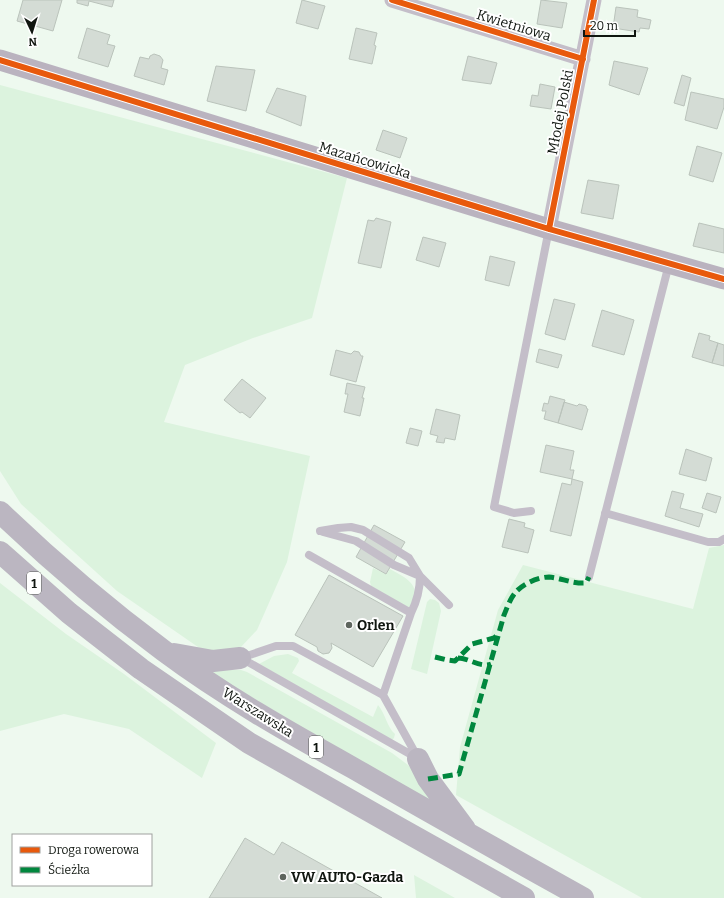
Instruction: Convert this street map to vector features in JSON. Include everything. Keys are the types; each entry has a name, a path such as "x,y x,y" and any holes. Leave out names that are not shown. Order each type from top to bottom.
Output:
{"main road":[{"name":"Warszawska","path":"0,512 43,554 104,605 165,652 229,695 288,732 583,898"},
{"name":"1","path":"0,552 69,613 141,669 237,734 327,788 524,898"},
{"path":"165,652 214,662 240,658"},
{"path":"418,759 428,779 471,836"}],"street":[{"name":"Kwietniowa","path":"392,0 583,59"},
{"name":"Młodej Polski","path":"549,229 594,0"},
{"name":"Mazańcowicka","path":"0,60 549,229 724,279"}],"lane":[{"path":"530,511 514,513 494,507 549,229"},
{"path":"589,576 669,264"},
{"path":"605,513 708,542 719,542 724,539"},
{"path":"420,576 394,565 356,542 320,531 338,528 363,530 409,558 420,576 449,605"},
{"path":"308,555 412,614"},
{"path":"383,695 419,593 420,576"},
{"path":"240,658 247,657 276,646 293,646 383,695 418,759"},
{"path":"240,658 418,759"}],"green space":[{"path":"0,85 347,178 312,318 253,338 185,365 164,422 310,456 287,562 257,630 241,647 211,656 117,591 21,504 0,471"},
{"path":"724,545 724,898 642,898 456,795 460,747 498,610 523,565 693,609 709,548"},
{"path":"373,568 386,574 390,569 407,579 412,584 415,594 409,608 371,586 370,582"},
{"path":"0,583 66,634 124,674 216,743 202,778 129,729 64,714 0,731"},
{"path":"430,599 439,603 441,611 427,674 411,669 427,602"},
{"path":"288,654 298,658 299,661 292,673 373,717 378,705 390,728 395,734 394,738 392,740 259,664 274,656"},
{"path":"206,670 241,670 247,672 392,753 408,765 416,774 433,802 377,772"},
{"path":"414,875 455,898 416,898"}],"building":[{"path":"23,0 62,0 53,31 17,21"},
{"path":"77,0 114,0 112,7 89,1 88,6 77,3"},
{"path":"302,0 325,6 318,29 296,23"},
{"path":"541,0 567,3 562,28 537,24"},
{"path":"616,7 638,10 637,17 651,20 649,29 640,28 639,32 613,28"},
{"path":"87,28 110,35 107,44 115,46 108,67 78,58"},
{"path":"356,28 377,33 372,64 349,59"},
{"path":"154,54 160,56 163,60 161,68 168,70 164,85 134,76 140,57 149,59 150,56"},
{"path":"468,56 497,63 491,84 462,80"},
{"path":"614,61 648,68 639,95 609,85"},
{"path":"216,66 255,70 246,111 207,101"},
{"path":"682,75 691,78 684,106 674,103"},
{"path":"540,84 555,87 551,109 530,106 532,95 538,96"},
{"path":"277,88 306,96 301,126 266,112"},
{"path":"691,92 724,99 724,107 717,129 685,120"},
{"path":"383,130 407,138 400,158 376,150"},
{"path":"697,146 722,153 713,182 689,175"},
{"path":"588,180 619,185 613,219 581,213"},
{"path":"376,218 391,222 381,268 358,263 368,220 374,221"},
{"path":"699,223 724,229 724,253 693,246"},
{"path":"423,237 446,243 439,267 416,260"},
{"path":"490,256 515,262 509,286 485,280"},
{"path":"554,299 575,304 565,340 545,334"},
{"path":"602,310 634,320 624,355 592,346"},
{"path":"699,333 710,336 709,340 718,343 712,363 692,357"},
{"path":"718,343 724,345 724,366 712,363"},
{"path":"539,349 562,355 558,368 536,362"},
{"path":"336,350 351,354 354,351 359,352 361,356 363,356 356,382 330,375"},
{"path":"242,379 266,398 250,418 242,412 240,413 224,400"},
{"path":"347,383 365,387 360,416 344,412 348,394 345,394"},
{"path":"550,396 565,400 558,423 544,419 546,411 542,411 544,403 548,404"},
{"path":"564,402 577,406 579,404 586,406 588,409 582,430 558,423"},
{"path":"436,409 460,415 455,440 445,438 444,443 436,442 438,436 430,434"},
{"path":"410,428 422,431 418,446 406,443"},
{"path":"546,445 574,451 570,470 574,470 572,479 540,472"},
{"path":"686,449 712,458 706,481 679,474"},
{"path":"572,479 583,482 571,536 550,531 562,483 571,485"},
{"path":"672,491 684,494 680,508 703,514 699,527 665,516"},
{"path":"707,493 721,497 716,513 702,508"},
{"path":"509,519 525,523 524,527 534,530 528,553 502,547"},
{"path":"374,525 405,542 386,574 356,557"},
{"name":"Orlen","path":"329,575 403,616 373,667 331,643 332,648 329,653 323,654 318,651 317,647 295,635"},
{"name":"VW AUTO-Gazda","path":"245,838 274,855 282,842 382,898 209,898"}],"marked path":[{"path":"428,779 459,774 504,615 515,593 526,584 540,578 549,577 576,583 586,583 589,577"},
{"path":"435,657 455,661 472,644 494,638 499,634"},
{"path":"458,658 483,665 491,664"}],"cycle path":[{"path":"392,0 583,59"},
{"path":"549,229 594,0"},
{"path":"0,60 549,229 724,279"}],"place":[{"name":"Orlen","path":"349,625"},
{"name":"VW AUTO-Gazda","path":"283,877"}]}
